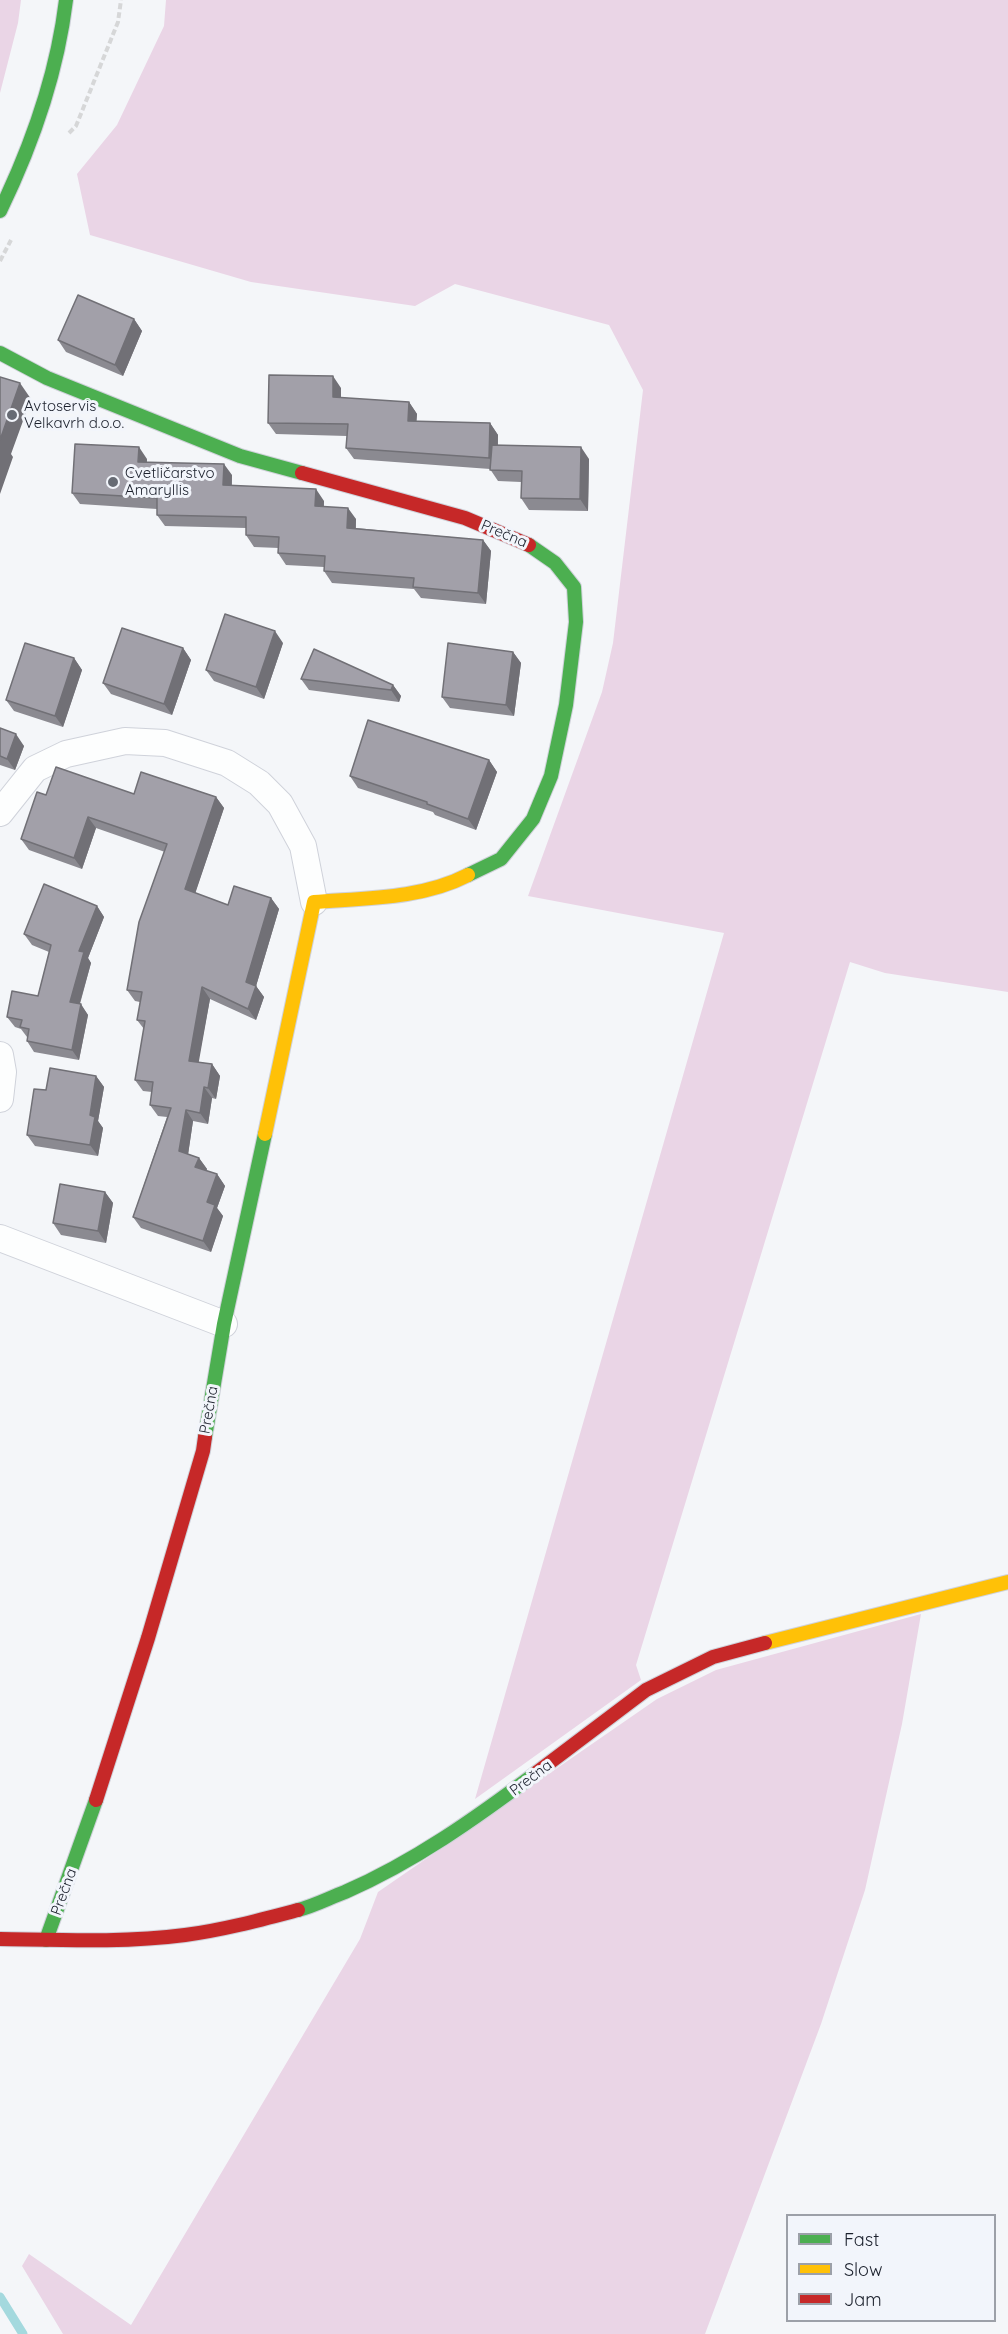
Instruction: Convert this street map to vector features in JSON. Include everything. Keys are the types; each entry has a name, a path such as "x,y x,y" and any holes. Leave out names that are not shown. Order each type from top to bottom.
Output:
{"street":[{"path":"0,211 21,170 50,89 66,0"},
{"name":"Prečna","path":"0,353 47,378 240,456 465,519 526,542 555,563 574,587 576,622 566,705 551,776 533,819 501,859 447,886 383,897 314,902"},
{"name":"Prečna","path":"0,813 35,769 66,754 125,741 165,743 227,763 259,783 280,804 303,846 314,902 224,1323 203,1450 148,1638 89,1822 46,1940"},
{"path":"0,1055 3,1072 0,1099"},
{"path":"0,1239 224,1323"},
{"name":"Prečna","path":"0,1939 114,1940 184,1935 243,1925 307,1908 384,1872 468,1823 646,1689 713,1658 822,1627 1008,1582"}],"shaded area":[{"path":"0,0 21,0 18,23 0,93"},
{"path":"166,0 1008,0 1008,992 885,973 850,962 636,1665 641,1680 475,1799 724,933 528,896 602,692 613,643 643,390 609,325 455,284 415,306 251,282 90,235 77,174 117,125 164,26"},
{"path":"921,1614 902,1724 865,1890 821,2024 705,2334 63,2334 22,2266 29,2254 131,2325 360,1939 378,1892 657,1699 716,1670"}],"building":[{"path":"78,295 134,319 115,365 58,340"},
{"path":"269,375 333,376 333,397 409,402 408,421 490,423 489,458 346,448 348,424 268,423"},
{"path":"0,377 20,383 0,440"},
{"path":"75,444 139,447 138,462 224,464 223,485 316,489 315,506 348,508 347,528 483,540 478,593 413,587 414,578 324,571 325,556 278,553 279,537 246,535 246,517 157,515 157,498 72,493"},
{"path":"492,445 581,447 580,499 521,498 522,471 490,470"},
{"path":"225,614 275,631 256,687 206,670"},
{"path":"122,628 183,648 164,704 103,683"},
{"path":"25,643 74,658 55,716 6,700"},
{"path":"448,643 513,652 506,705 442,697"},
{"path":"314,649 393,685 391,690 301,679"},
{"path":"368,720 489,760 468,819 427,804 427,802 350,776"},
{"path":"0,728 16,734 7,759 0,756"},
{"path":"56,767 134,794 141,772 216,797 185,889 228,905 234,886 271,898 246,982 256,986 248,1009 202,987 189,1061 212,1064 208,1088 204,1087 200,1113 186,1110 179,1151 199,1158 195,1167 217,1174 207,1202 215,1205 203,1241 133,1217 171,1108 150,1105 153,1082 135,1080 145,1021 137,1020 142,992 127,990 139,922 167,844 88,817 74,858 21,839 37,792 46,795"},
{"path":"44,884 97,906 79,951 84,952 70,1002 81,1004 72,1050 27,1041 29,1029 20,1027 22,1020 7,1017 12,991 38,996 51,945 24,934"},
{"path":"50,1068 96,1076 90,1115 95,1117 90,1145 27,1135 34,1089 46,1090"},
{"path":"60,1184 105,1192 98,1231 53,1223"}],"waterway":[{"path":"0,2297 23,2334"}],"traffic: fast":[{"path":"0,211 23,160 42,108 57,55 66,0"},
{"path":"0,353 47,378 240,456 302,473"},
{"path":"468,875 501,859 533,819 551,776 566,705 576,622 574,587 555,563 529,545"},
{"path":"205,1437 224,1324 265,1134"},
{"path":"298,1910 345,1892 396,1867 467,1823 536,1773"},
{"path":"46,1940 96,1800"}],"traffic: slow":[{"path":"265,1134 314,902 413,893 432,889 468,875"},
{"path":"765,1643 1008,1582"}],"traffic: jam":[{"path":"302,473 465,518 529,545"},
{"path":"96,1800 148,1638 203,1451 205,1437"},
{"path":"536,1773 646,1690 713,1657 765,1643"},
{"path":"0,1939 162,1938 213,1930 298,1910"}],"place":[{"name":"Avtoservis Velkavrh d.o.o.","path":"12,415"},
{"name":"Cvetličarstvo Amaryllis","path":"113,482"}]}
